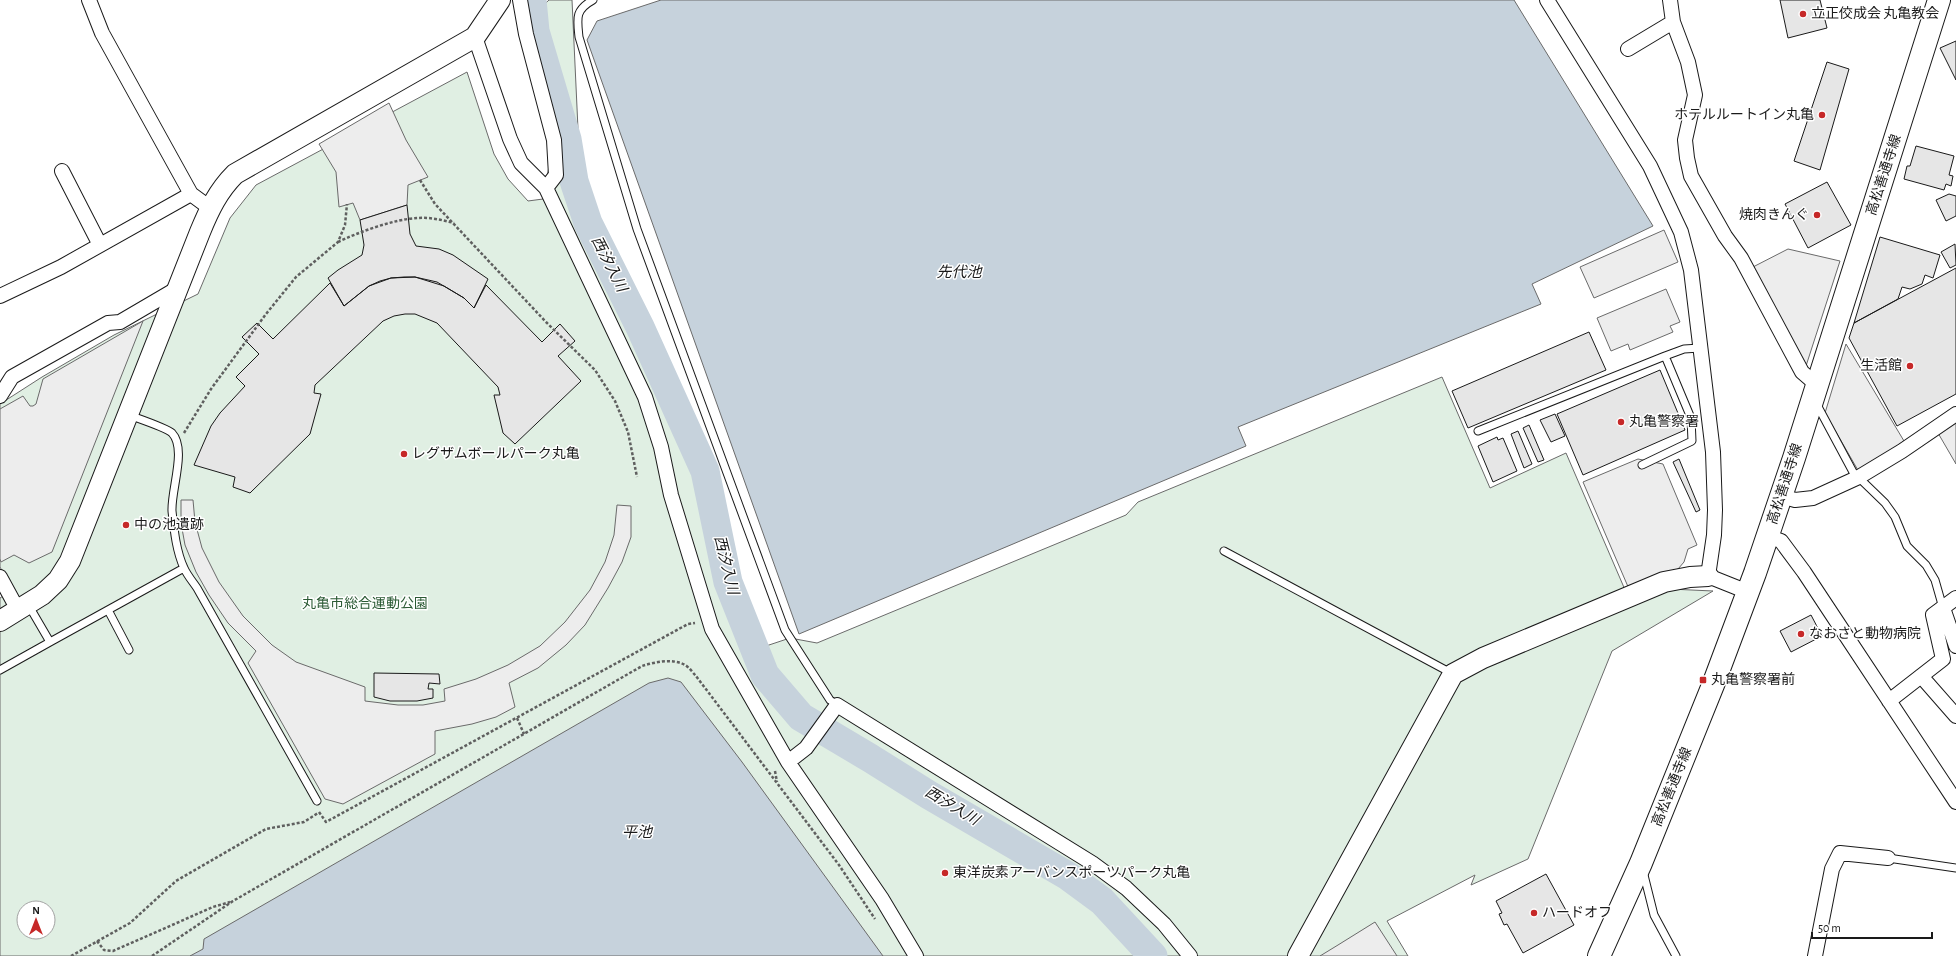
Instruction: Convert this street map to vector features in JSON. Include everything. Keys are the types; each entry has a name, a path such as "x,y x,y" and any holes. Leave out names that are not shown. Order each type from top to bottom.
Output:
{"main road":[{"name":"高松善通寺線","path":"1599,956 1641,863 1713,685 1748,592 1815,391 1939,0"}],"street":[{"path":"89,0 102,33 191,194 210,208"},
{"path":"0,621 42,595 58,580 70,562 210,208 225,184 235,174 475,37 500,0"},
{"path":"520,0 526,34 554,140 556,175 546,188"},
{"path":"1547,0 1650,166 1681,232 1691,270 1713,452 1714,534 1708,576"},
{"path":"1670,0 1673,22 1688,62 1695,95 1685,140 1691,176 1725,236 1742,258 1802,372 1815,391"},
{"path":"1628,49 1673,22"},
{"path":"475,37 510,139 521,163 546,188 645,397 661,447 671,495 712,629 788,762 882,899 916,956"},
{"path":"62,171 100,245"},
{"path":"0,296 61,267 191,194"},
{"path":"0,396 12,377 108,323 120,322 178,288"},
{"path":"1781,496 1795,500 1814,498 1859,477 1907,448 1956,414"},
{"path":"1767,536 1781,541 1804,572 1956,802"},
{"path":"1298,956 1453,674 1483,658 1664,582 1690,577 1708,576 1748,592"},
{"path":"0,577 23,607"},
{"path":"1889,700 1943,659 1933,615 1956,598"},
{"path":"1943,608 1956,646"},
{"path":"1921,676 1956,716"},
{"path":"788,762 806,748 837,705 1092,863 1126,888 1164,924 1190,956"},
{"path":"1815,956 1832,869 1840,853 1888,858"}],"lane":[{"path":"594,0 584,6 577,18 579,37 637,229 785,630 830,700 837,705"},
{"path":"1478,431 1665,356 1684,349 1700,348"},
{"path":"1642,465 1692,441 1691,418 1665,356"},
{"path":"1815,391 1853,472 1885,503 1895,517 1906,546 1926,565 1935,580 1943,608"},
{"path":"128,415 171,432 178,443 178,467 172,492 172,509 175,536 184,568 197,588 317,801"},
{"path":"1224,551 1453,674"},
{"path":"0,670 184,568"},
{"path":"23,607 50,642"},
{"path":"108,610 129,650"},
{"path":"1888,858 1956,868"},
{"path":"1641,863 1654,914 1676,956"}],"path":[{"path":"420,180 435,204 546,322 594,370 615,401 628,432 637,477"},
{"path":"338,242 345,225 347,204"},
{"path":"178,443 212,389 266,314 296,277 338,242 354,235 386,225 417,218 436,219 454,223"},
{"path":"318,812 326,822 688,624 709,619"},
{"path":"152,956 233,901 642,666 656,662 673,662 686,665 712,695 815,834 879,925"},
{"path":"517,718 524,734"},
{"path":"71,956 130,923 176,881 266,829 304,822 320,811 317,801"},
{"path":"97,942 104,950 113,951 213,907 233,901"}],"green space":[{"name":"丸亀市総合運動公園","path":"549,0 572,0 582,215 697,476 706,514 760,648 790,638 817,643 1126,515 1138,502 1442,377 1490,488 1566,453 1632,606 1670,589 1713,591 1612,651 1528,859 1471,885 1475,875 1387,921 1408,956 0,956 0,598 12,590 0,567 0,404 42,377 114,335 198,294 230,218 256,185 467,72 494,154 508,179 528,201 543,199 552,150 519,28"}],"shaded area":[{"path":"389,103 406,140 428,177 408,185 407,205 360,220 353,203 339,207 336,172 319,144"},
{"path":"1664,230 1678,262 1594,298 1580,267"},
{"path":"1788,249 1840,261 1805,369 1751,268"},
{"path":"1666,289 1680,322 1670,326 1673,332 1630,350 1628,344 1611,351 1597,318"},
{"path":"143,321 52,552 29,563 14,555 1,562 0,409 23,396 30,406 33,406 36,404 43,379"},
{"path":"1846,344 1904,441 1859,472 1825,413"},
{"path":"1956,422 1956,464 1938,433"},
{"path":"1638,459 1663,464 1697,545 1688,549 1684,562 1678,569 1629,589 1583,482"},
{"path":"181,500 193,500 195,522 202,548 219,582 243,616 272,645 296,662 365,687 365,701 398,705 423,705 445,701 444,689 476,679 508,665 540,646 565,622 590,590 605,562 614,535 617,505 631,506 631,537 622,562 585,625 566,645 538,668 509,683 515,707 496,717 472,724 435,731 435,754 343,804 325,799 248,663 256,651 228,623 209,595 196,572 185,545 181,523"},
{"path":"1375,922 1397,956 1320,956 1338,945"}],"water":[{"name":"先代池","path":"661,0 1514,0 1653,226 1532,284 1541,304 1238,427 1246,446 799,634 587,40 597,21"},
{"name":"平池","path":"668,678 681,682 742,762 883,956 190,956 203,949 204,939 649,683"}],"building":[{"name":"立正佼成会 丸亀教会","path":"1780,0 1820,0 1827,28 1788,38"},
{"path":"1956,41 1956,80 1940,48"},
{"name":"ホテルルートイン丸亀","path":"1827,62 1849,69 1820,170 1794,161"},
{"path":"1916,146 1954,156 1949,175 1953,176 1951,186 1946,184 1944,190 1904,179 1907,166 1910,166"},
{"path":"1827,182 1851,225 1808,248 1785,204"},
{"path":"1949,194 1956,196 1956,216 1946,221 1936,200"},
{"path":"407,205 410,234 416,246 439,249 453,255 488,279 474,308 464,298 444,286 415,277 391,278 380,281 369,286 344,306 328,278 362,255 364,245 360,220"},
{"path":"1880,237 1940,255 1933,278 1925,275 1922,284 1910,289 1902,287 1898,299 1854,323"},
{"path":"1955,244 1956,265 1950,268 1941,252"},
{"name":"生活館","path":"1956,268 1956,394 1897,426 1849,338 1854,323"},
{"path":"415,277 437,282 464,298 474,308 486,285 542,342 560,324 575,341 558,356 581,381 515,444 503,433 494,395 500,395 498,387 437,323 415,314 394,316 383,321 315,385 314,393 321,394 310,434 250,493 233,487 235,477 194,465 211,426 220,413 245,386 236,377 259,354 242,337 257,323 273,339 330,283 344,306 369,286 391,278"},
{"path":"1589,332 1606,370 1468,428 1452,391"},
{"name":"丸亀警察署","path":"1660,370 1685,430 1583,475 1557,414"},
{"path":"1555,414 1565,436 1551,442 1540,420"},
{"path":"1529,425 1544,460 1538,462 1523,428"},
{"path":"1518,431 1532,464 1524,468 1511,434"},
{"path":"1497,437 1498,440 1503,438 1517,471 1493,482 1478,446"},
{"path":"1679,459 1700,510 1696,512 1673,462"},
{"name":"なおさと動物病院","path":"1811,615 1822,636 1791,652 1780,631"},
{"path":"374,673 439,674 440,684 429,683 428,689 433,689 433,698 417,701 390,701 374,697"},
{"name":"ハードオフ","path":"1546,874 1574,925 1523,953 1507,924 1504,925 1499,914 1502,913 1496,901"}],"waterway":[{"name":"西汐入川","path":"532,0 535,31 567,139 574,181 588,223 640,327 705,471 728,582 765,675 801,717 929,795 1068,876 1102,901 1153,956"}],"place":[{"name":"立正佼成会 丸亀教会","path":"1803,14"},
{"name":"ホテルルートイン丸亀","path":"1822,115"},
{"name":"焼肉きんぐ","path":"1817,215"},
{"name":"生活館","path":"1910,366"},
{"name":"丸亀警察署","path":"1621,422"},
{"name":"レグザムボールパーク丸亀","path":"404,454"},
{"name":"中の池遺跡","path":"126,525"},
{"name":"なおさと動物病院","path":"1801,634"},
{"name":"丸亀警察署前","path":"1703,680"},
{"name":"東洋炭素アーバンスポーツパーク丸亀","path":"945,873"},
{"name":"ハードオフ","path":"1534,913"}]}
